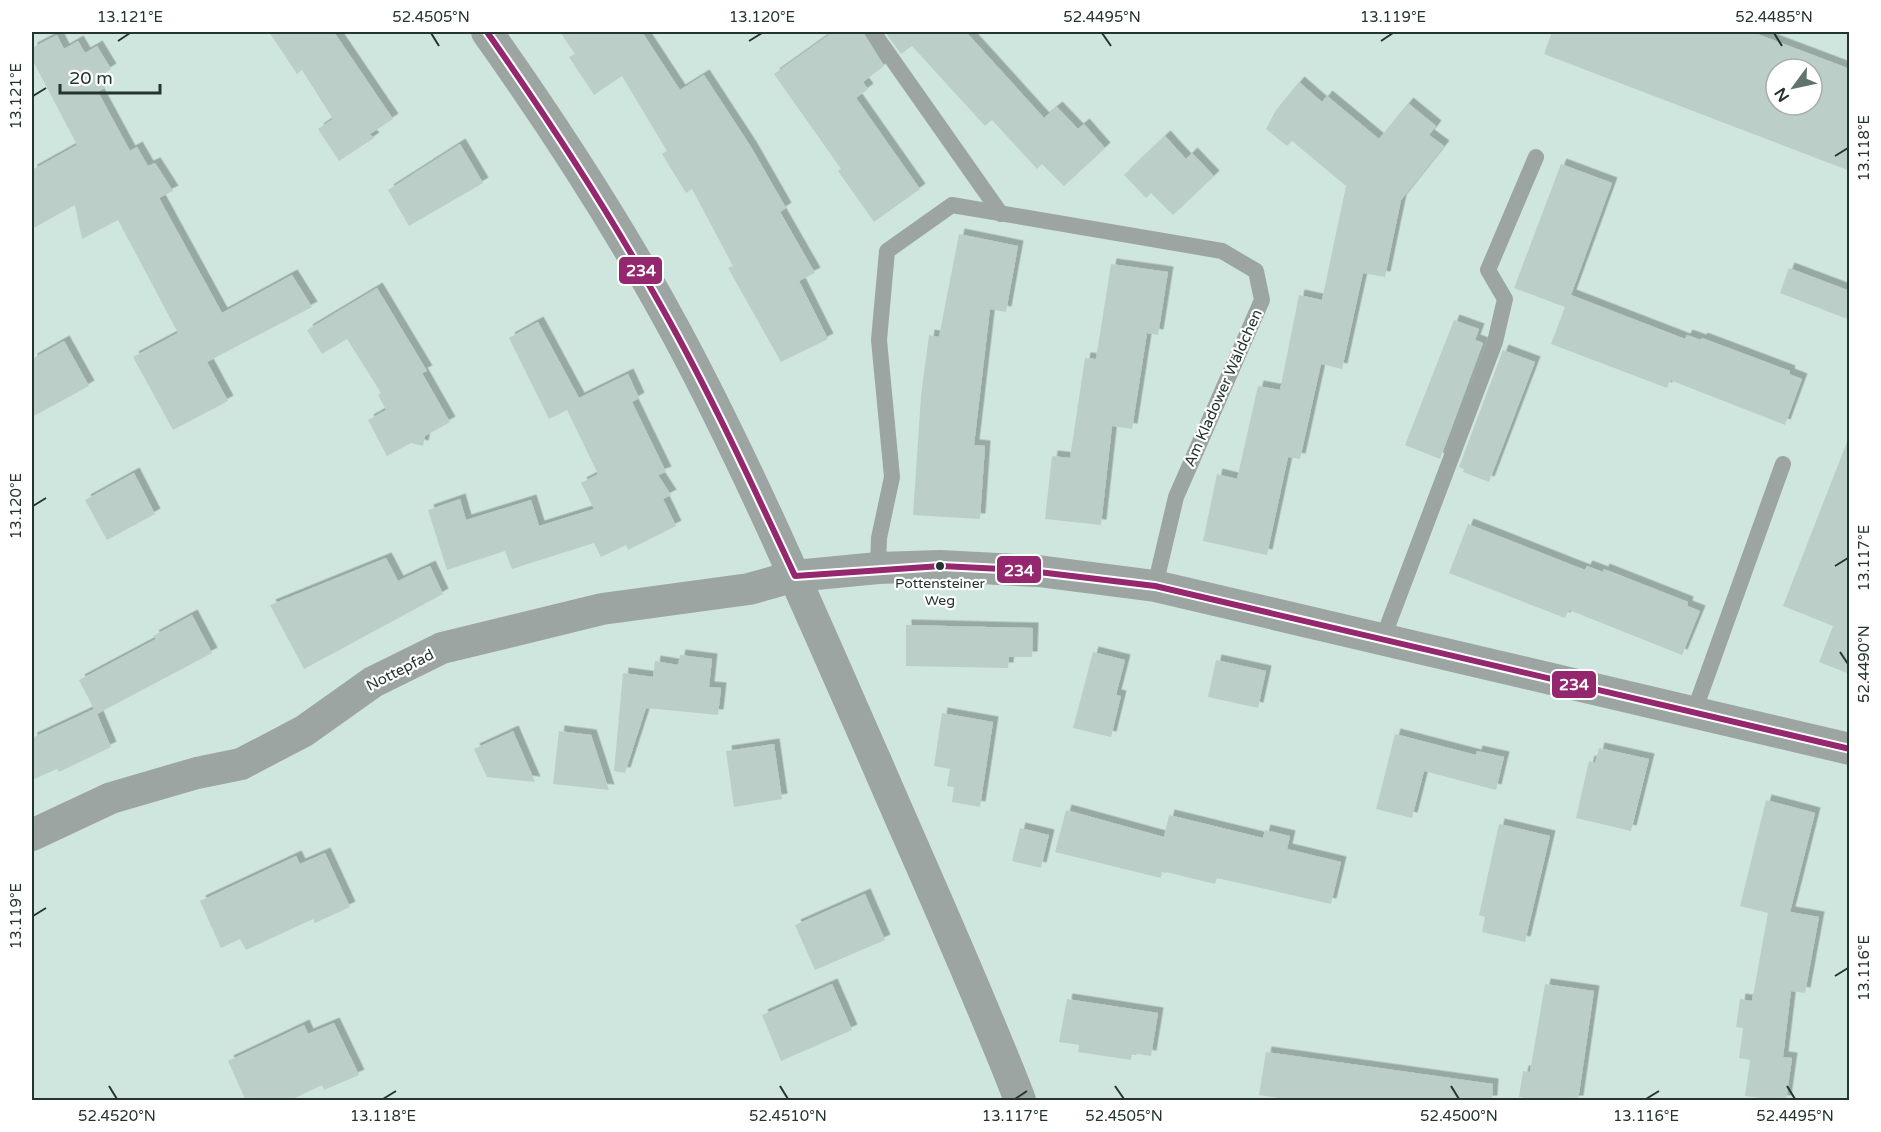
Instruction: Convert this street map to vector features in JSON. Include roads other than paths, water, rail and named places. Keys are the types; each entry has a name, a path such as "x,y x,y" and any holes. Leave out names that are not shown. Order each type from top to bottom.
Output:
{"street":[{"path":"487,32 548,119 675,331 795,576 977,992 1020,1101"},
{"name":"Nottepfad","path":"32,835 111,798 197,773 241,764 304,732 373,682 442,648 602,609 749,589 795,576 878,568 940,566 1038,571 1155,586 1850,749"}],"lane":[{"path":"873,32 1001,214"},
{"path":"1383,638 1495,342 1505,299 1488,270 1536,157"},
{"name":"Am Kladower Wäldchen","path":"878,568 879,538 892,477 879,340 888,251 952,206 1222,252 1256,270 1262,300 1176,497 1155,586"},
{"path":"1695,712 1784,464"}],"place":[{"name":"Pottensteiner Weg","path":"940,566"}]}
